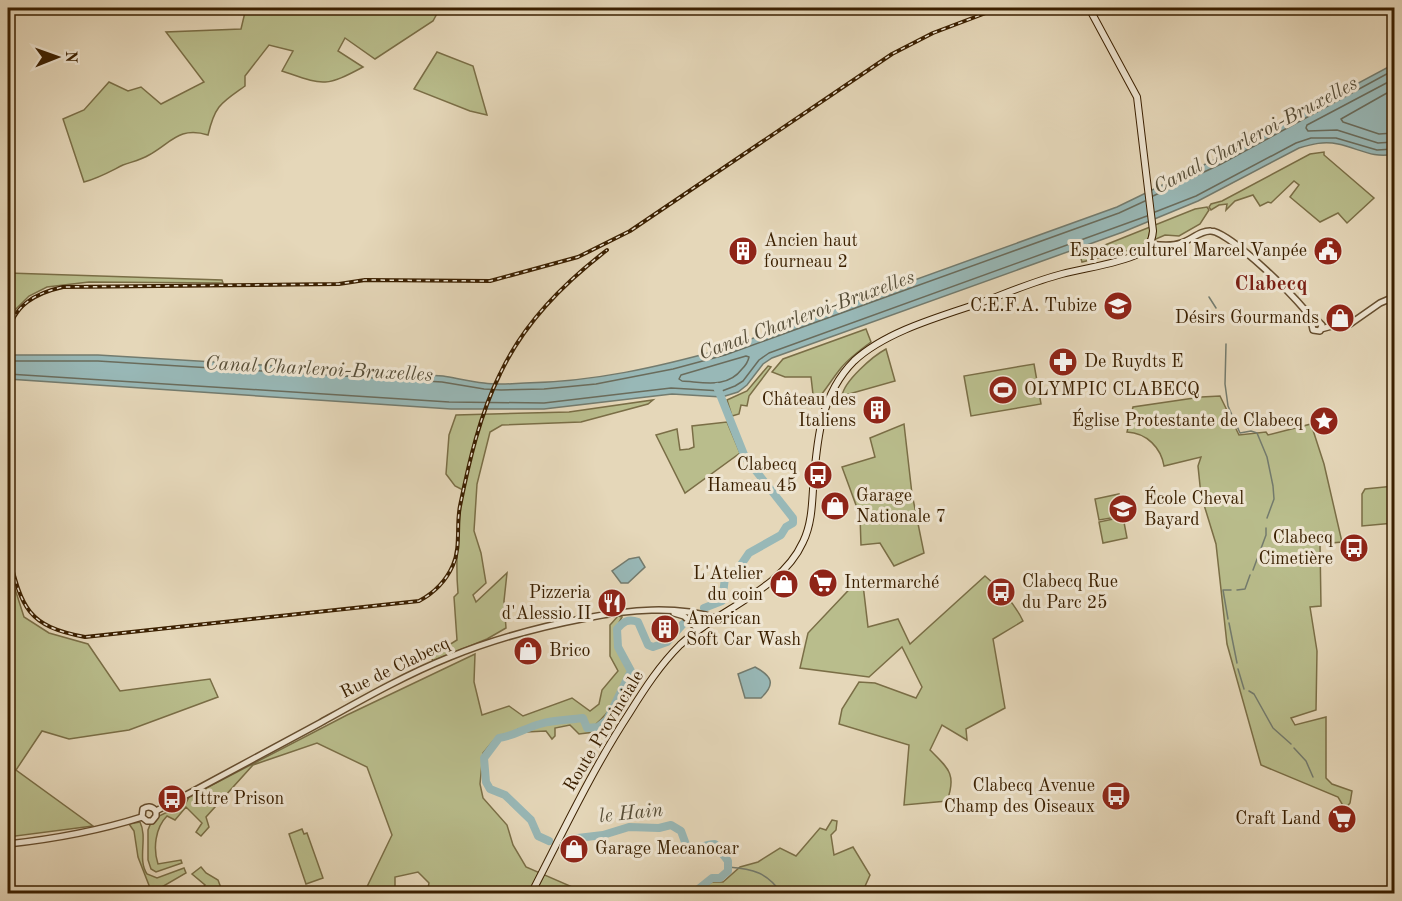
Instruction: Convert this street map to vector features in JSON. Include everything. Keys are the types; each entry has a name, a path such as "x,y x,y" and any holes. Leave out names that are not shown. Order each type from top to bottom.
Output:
{"main road":[{"path":"1089,8 1135,92 1153,231 1149,244"},
{"name":"Route Provinciale","path":"531,894 608,745 653,676 680,645 778,576 800,549 808,529 812,507 818,436 825,405 835,386 855,361 895,333 1058,275 1140,254 1149,244"}],"street":[{"name":"Route Provinciale","path":"1149,244 1173,245 1208,231 1220,233 1270,272 1319,325 1350,324 1380,303 1395,297"},
{"name":"Rue de Clabecq","path":"156,811 419,671 513,634 605,614 667,610 686,611 716,618"},
{"path":"667,610 684,616 699,630"},
{"name":"Rue de Clabecq","path":"142,817 145,808 152,807 156,811"},
{"name":"Rue de Clabecq","path":"142,817 147,821 152,821 156,816 156,811"},
{"name":"Rue de Clabecq","path":"8,844 89,832 142,817"}],"green space":[{"path":"246,8 440,8 433,21 375,59 345,38 338,51 363,67 331,81 315,81 282,71 293,51 269,45 245,76 245,86 216,111 208,135 182,134 146,157 84,182 63,119 84,110 109,82 128,91 141,87 161,104 204,82 166,32 241,29"},
{"path":"437,52 473,66 487,115 470,111 414,89"},
{"path":"1324,152 1324,155 1374,198 1347,223 1338,213 1320,222 1290,197 1299,185 1294,181 1271,203 1260,206 1253,195 1235,201 1226,210 1227,204 1219,205 1211,210 1209,207 1310,154"},
{"path":"1207,207 1209,210 1200,224 1179,236 1165,235 1133,249 1082,262 1080,255 1195,209"},
{"path":"8,273 222,280 223,283 89,282 47,287 29,296 15,310 8,326"},
{"path":"866,329 871,342 844,364 814,403 811,377 785,377 772,372 783,359"},
{"path":"886,349 895,381 842,396 853,376"},
{"name":"OLYMPIC CLABECQ","path":"1034,364 1041,404 971,416 964,376"},
{"path":"768,366 771,367 749,396 747,406 741,405 739,414 732,416 727,400 747,391"},
{"path":"1220,396 1239,435 1266,432 1268,435 1311,424 1324,464 1342,542 1320,544 1321,606 1310,607 1317,651 1316,710 1291,718 1295,725 1326,717 1326,778 1332,784 1352,791 1350,803 1345,809 1338,797 1261,765 1227,644 1216,544 1201,495 1198,466 1201,457 1164,466 1160,453 1147,438 1127,432 1133,407"},
{"path":"653,400 648,404 581,422 502,425 490,432 477,484 474,531 481,553 486,583 473,595 476,602 507,573 504,601 506,628 487,639 433,661 431,656 457,640 454,597 458,593 457,541 463,490 455,486 446,474 449,435 456,415 569,412"},
{"path":"727,422 740,453 685,493 656,435 677,429 680,450 689,449 694,447 692,426"},
{"path":"904,424 912,494 924,553 894,566 880,543 861,545 860,516 842,467 875,457 870,438"},
{"path":"1394,486 1394,523 1362,526 1362,494 1365,489"},
{"path":"1119,494 1123,516 1099,520 1095,499"},
{"path":"1123,517 1127,538 1103,543 1099,522"},
{"path":"8,567 24,617 49,633 88,644 120,691 210,679 218,697 129,730 69,739 42,731 16,770 93,826 8,837"},
{"path":"862,576 868,627 898,619 910,644 985,576 1011,602 1023,621 993,639 1005,708 966,729 967,740 942,725 930,750 946,767 951,778 947,801 904,805 909,745 839,724 842,709 859,682 875,683 916,698 922,687 902,647 869,677 800,668 808,633"},
{"path":"618,616 622,617 616,631 617,643 630,667 617,699 595,725 595,732 579,734 570,725 555,728 555,736 552,739 546,731 526,732 518,729 514,733 501,735 483,753 480,784 483,798 507,825 513,845 526,867 577,889 579,893 427,893 429,883 418,872 395,877 395,893 364,893 392,835 367,767 317,743 253,765 206,817 209,827 201,836 196,832 202,823 186,807 175,820 167,816 160,826 156,839 158,864 181,860 182,863 156,872 151,869 148,860 148,830 159,816 186,803 189,797 347,715 475,654 474,682 482,715 509,706 523,716 572,698 590,711 599,704 602,690 618,671 610,656 610,625"},
{"path":"832,820 837,821 836,830 831,835 834,855 853,847 870,875 862,893 696,893 712,882 723,882 740,867 758,862 780,848 796,856 820,828 826,830"},
{"path":"140,822 143,835 143,862 147,874 157,878 184,868 186,873 160,888 163,893 152,893 138,857 134,831 129,824"},
{"path":"302,829 304,834 307,833 323,878 306,884 289,834"},
{"path":"201,867 218,880 223,893 200,893 205,885 192,874"}],"water":[{"name":"Canal Charleroi-Bruxelles","path":"1394,64 1394,154 1372,154 1328,143 1299,148 1198,201 1123,232 772,358 763,364 747,385 738,392 722,397 672,394 544,409 451,409 8,379 8,355 98,355 443,376 499,384 600,377 674,362 723,349 1117,207 1218,158"},
{"path":"639,557 645,567 628,583 621,583 612,571 629,559"},
{"path":"755,667 768,677 769,689 761,698 745,698 738,674"}],"waterway":[{"path":"1209,297 1216,308"},
{"path":"1226,344 1225,384 1228,406 1240,433 1251,431 1257,433 1267,457 1274,499 1267,518"},
{"name":"le Hain","path":"704,608 722,601 725,578 736,572 749,553 781,535 786,527 793,523 793,518 745,457 717,387"},
{"path":"1253,570 1266,535 1266,528"},
{"path":"1237,590 1245,589 1250,575"},
{"path":"1228,619 1223,590 1231,590"},
{"name":"le Hain","path":"549,841 538,836 531,820 505,795 490,789 486,782 484,758 499,738 540,724 583,718 587,728 598,727 607,720 631,671 618,647 617,629 621,624 631,620 638,622 648,645 653,647 667,642 683,624"},
{"path":"1229,623 1237,663"},
{"path":"1238,669 1244,689"},
{"path":"1249,691 1254,694 1273,728 1291,744"},
{"path":"1294,748 1306,761 1313,777"},
{"name":"le Hain","path":"569,839 603,835 629,827 659,828 671,825 681,831 688,850 715,844 728,861 728,871 720,878 712,878 692,894"},
{"path":"728,867 759,873 771,881 782,894"}],"railway":[{"path":"8,335 20,308 35,297 63,287 339,284 365,280 490,281 578,257 630,231 892,54 933,33 999,8"},
{"path":"8,553 23,600 38,620 50,627 85,637 419,601 439,586 453,565 457,551 460,506 476,438 493,389 510,355 546,306 607,250"},
{"path":"8,364 11,328"}],"place":[{"name":"Ancien haut fourneau 2","path":"743,251"},
{"name":"Espace culturel Marcel Vanpée","path":"1328,251"},
{"name":"C.E.F.A. Tubize","path":"1118,306"},
{"name":"Désirs Gourmands","path":"1340,318"},
{"name":"De Ruydts E","path":"1063,362"},
{"name":"OLYMPIC CLABECQ","path":"1003,390"},
{"name":"Château des Italiens","path":"877,410"},
{"name":"Église Protestante de Clabecq","path":"1324,421"},
{"name":"Clabecq Hameau 45","path":"818,475"},
{"name":"Garage Nationale 7","path":"835,506"},
{"name":"École Cheval Bayard","path":"1123,509"},
{"name":"Clabecq Cimetière","path":"1354,548"},
{"name":"Intermarché","path":"823,583"},
{"name":"L'Atelier du coin","path":"784,584"},
{"name":"Clabecq Rue du Parc 25","path":"1001,592"},
{"name":"Pizzeria d'Alessio II","path":"612,603"},
{"name":"American Soft Car Wash","path":"665,629"},
{"name":"Brico","path":"528,651"},
{"name":"Clabecq Avenue Champ des Oiseaux","path":"1116,796"},
{"name":"Ittre Prison","path":"172,799"},
{"name":"Craft Land","path":"1342,819"},
{"name":"Garage Mecanocar","path":"574,849"}],"district":[{"name":"Clabecq","path":"1271,284"}]}
